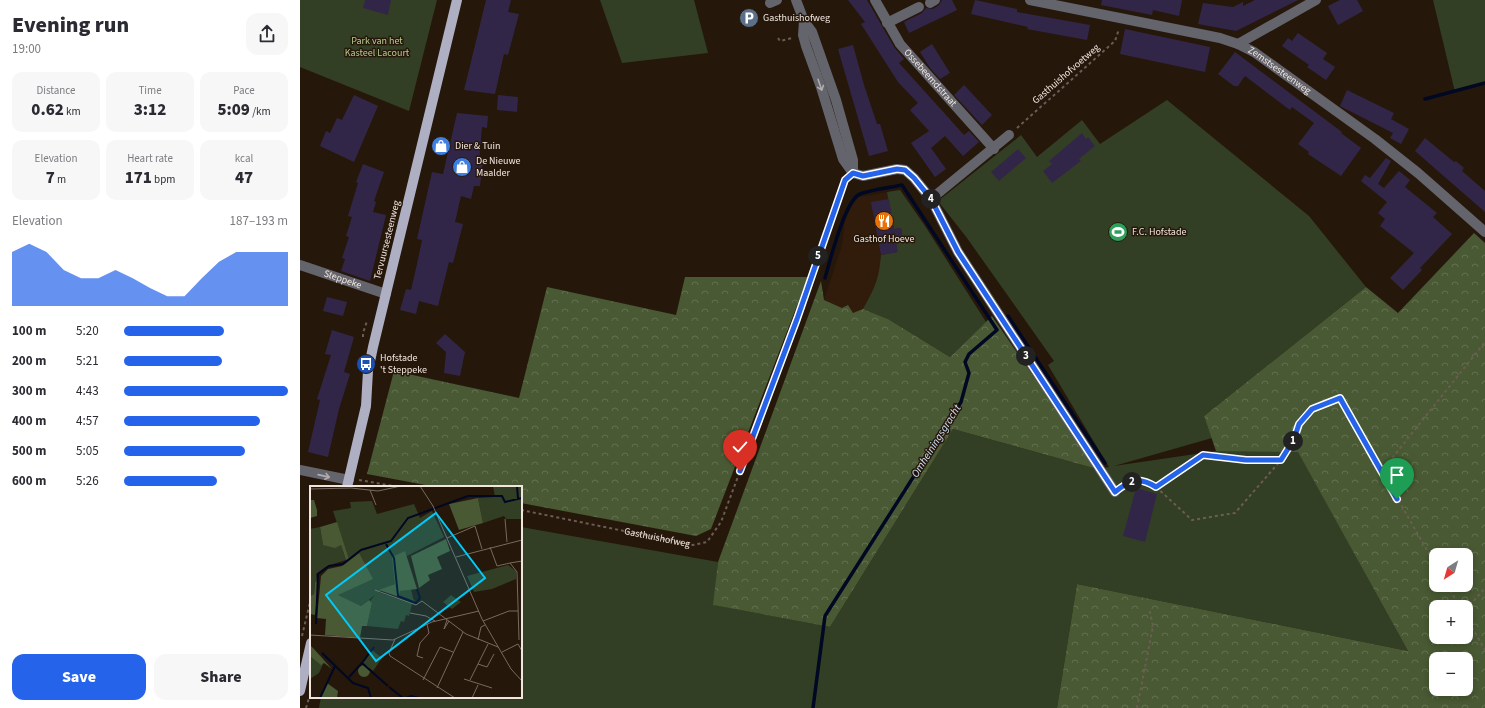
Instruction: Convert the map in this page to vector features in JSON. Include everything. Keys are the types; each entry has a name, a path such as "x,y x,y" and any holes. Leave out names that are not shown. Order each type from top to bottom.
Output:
{"main road":[{"name":"Tervuursesteenweg","path":"348,483 366,406 368,371 457,0"},
{"path":"300,691 310,647"}],"street":[{"path":"796,0 804,21 812,32 817,62"},
{"name":"Ossebeemdstraat","path":"875,0 900,44 994,148"},
{"name":"Zemstsesteenweg","path":"1030,0 1220,38 1238,44 1254,52 1375,139 1418,173 1485,232"},
{"path":"1238,44 1316,0"},
{"path":"887,23 919,7"},
{"path":"804,21 803,35 817,62 844,146 853,160 853,173 863,176 897,169 905,170 914,178 931,199 958,252 1115,492"},
{"path":"931,199 1009,135"},
{"name":"Steppeke","path":"300,265 386,294"},
{"path":"300,470 348,483"}],"path":[{"name":"Gasthuishofvoetweg","path":"1009,135 1115,41 1122,18"},
{"path":"778,38 780,41 803,35"},
{"name":"Gasthuishofweg","path":"522,510 693,545 707,542 722,522 797,319 845,180 853,173"},
{"path":"1381,473 1485,342"},
{"path":"1115,492 1127,482 1145,480 1156,487 1192,520 1235,513 1281,460 1294,439 1299,424 1312,409 1340,398 1381,473 1429,554"},
{"path":"1156,487 1203,455 1246,460 1281,460"},
{"path":"361,480 394,486"},
{"path":"1473,602 1485,588"},
{"path":"302,638 310,602"},
{"path":"1137,708 1153,626 1149,608"},
{"path":"1473,629 1485,650"},
{"path":"306,708 310,696"}],"shaded area":[{"path":"900,190 925,226 986,322 853,314 848,305 842,308 824,300 842,246 845,220 852,205 859,197"}],"green space":[{"name":"Park van het Kasteel Lacourt","path":"300,0 437,0 409,111 300,67"},
{"path":"600,0 694,0 708,53 622,63"},
{"path":"1433,0 1485,0 1485,84 1455,92"},
{"path":"1167,100 1309,216 1366,287 1204,416 1212,438 1114,466 1216,451 1298,451 1408,651 1077,584 1057,708 319,708 321,698 522,698 522,527 718,562 714,605 830,627 953,429 1097,469 1109,467 1048,365 1054,361 967,238 938,201 1021,135 1037,157 1082,120 1100,144"},
{"path":"900,190 925,226 986,322 950,357 888,319 863,309 876,283 881,255 897,252 896,243 903,241 901,228 894,229 887,192"},
{"path":"1474,233 1485,243 1485,708 1057,708 1077,584 1408,651 1298,452 1216,451 1204,416 1366,287 1398,313"},
{"path":"685,277 808,277 711,529 696,536 522,503 522,486 431,486 367,474 394,371 519,398 547,287 676,315"},
{"path":"821,281 824,300 842,308 848,305 853,313 863,309 888,319 950,357 992,316 1097,469 953,429 830,627 713,605 718,562"}],"building":[{"path":"365,0 391,0 388,15 363,8"},
{"path":"486,0 511,0 508,12 519,14 508,55 504,54 495,94 464,90"},
{"path":"848,0 867,0 894,47 904,59 899,63 964,135 969,131 979,142 963,156 945,136 931,148 946,169 935,177 911,143 929,131 910,110 918,103 898,82 861,24 865,22"},
{"path":"942,0 952,0 957,10 909,33 904,22 922,13 926,8 933,9 939,5"},
{"path":"975,0 1017,9 1017,12 1090,25 1087,40 1027,29 1028,27 971,14"},
{"path":"1102,0 1182,0 1179,16 1153,10 1152,15 1101,5"},
{"path":"1255,0 1298,0 1236,31 1198,24 1203,3 1233,7 1243,2 1243,6"},
{"path":"1340,0 1357,0 1363,11 1338,25 1328,6"},
{"path":"1125,29 1210,47 1205,72 1120,54"},
{"path":"1298,33 1327,53 1323,59 1335,67 1326,80 1307,67 1309,65 1282,46 1288,38 1292,41"},
{"path":"932,44 950,73 940,79 930,68 920,52"},
{"path":"853,45 864,85 877,124 880,124 888,151 869,156 838,49"},
{"path":"1235,52 1342,132 1341,133 1361,148 1341,176 1308,154 1309,152 1298,144 1314,123 1292,107 1290,110 1245,76 1238,86 1234,86 1218,74"},
{"path":"964,85 992,115 982,125 954,95"},
{"path":"1347,90 1394,113 1391,119 1409,129 1401,144 1390,138 1393,133 1340,106"},
{"path":"354,95 378,106 354,162 320,146 326,131 330,133 337,118 342,120"},
{"path":"498,95 518,97 517,112 497,110"},
{"path":"457,113 488,116 487,128 482,127 479,162 483,162 480,186 474,186 471,199 461,196 455,222 463,224 453,263 449,262 438,306 419,301 416,314 400,310 406,289 411,290 422,240 417,239 432,172 443,174"},
{"path":"1082,133 1086,139 1088,137 1095,146 1079,159 1081,161 1052,183 1043,171 1052,164 1049,161"},
{"path":"1425,138 1454,162 1456,161 1464,168 1462,171 1485,191 1485,212 1415,151"},
{"path":"1018,149 1026,158 999,181 991,172"},
{"path":"1386,158 1391,161 1378,184 1384,188 1399,171 1410,180 1405,187 1437,213 1433,217 1452,234 1420,268 1422,270 1403,290 1390,278 1414,253 1380,226 1385,219 1378,213 1387,202 1361,181 1365,175 1370,178"},
{"path":"363,164 384,172 374,201 376,202 373,212 386,215 370,281 341,271 345,259 342,258 349,237 346,236 352,217 348,216 358,183 356,182"},
{"path":"889,199 894,229 901,228 903,241 896,243 898,252 881,255 871,202"},
{"path":"327,297 347,302 343,316 323,311"},
{"path":"332,330 354,337 344,372 350,374 339,409 328,457 308,452 320,400 317,399 331,355 325,354"},
{"path":"445,334 465,352 460,376 444,373 446,352 436,343"},
{"path":"1136,488 1157,494 1145,542 1123,536"}],"waterway":[{"path":"1425,99 1485,83"},
{"name":"Omheiningsgracht","path":"813,708 825,616 961,402 969,373 965,362 969,354 997,330 902,185 865,192 854,199 849,207 839,232 825,278"},
{"path":"1008,316 1105,463"}],"place":[{"name":"Gasthuishofweg","path":"749,18"},
{"name":"Dier & Tuin","path":"441,146"},
{"name":"De Nieuwe Maalder","path":"462,167"},
{"name":"Gasthof Hoeve","path":"884,221"},
{"name":"F.C. Hofstade","path":"1118,232"},
{"name":"Hofstade 't Steppeke","path":"366,364"}],"route":[{"path":"740,471 797,319 845,180 853,173 863,176 897,169 905,170 914,178 931,199 958,252 1115,492 1127,482 1145,480 1156,487 1203,455 1246,460 1281,460 1294,439 1299,424 1312,409 1340,398 1397,499"}]}
